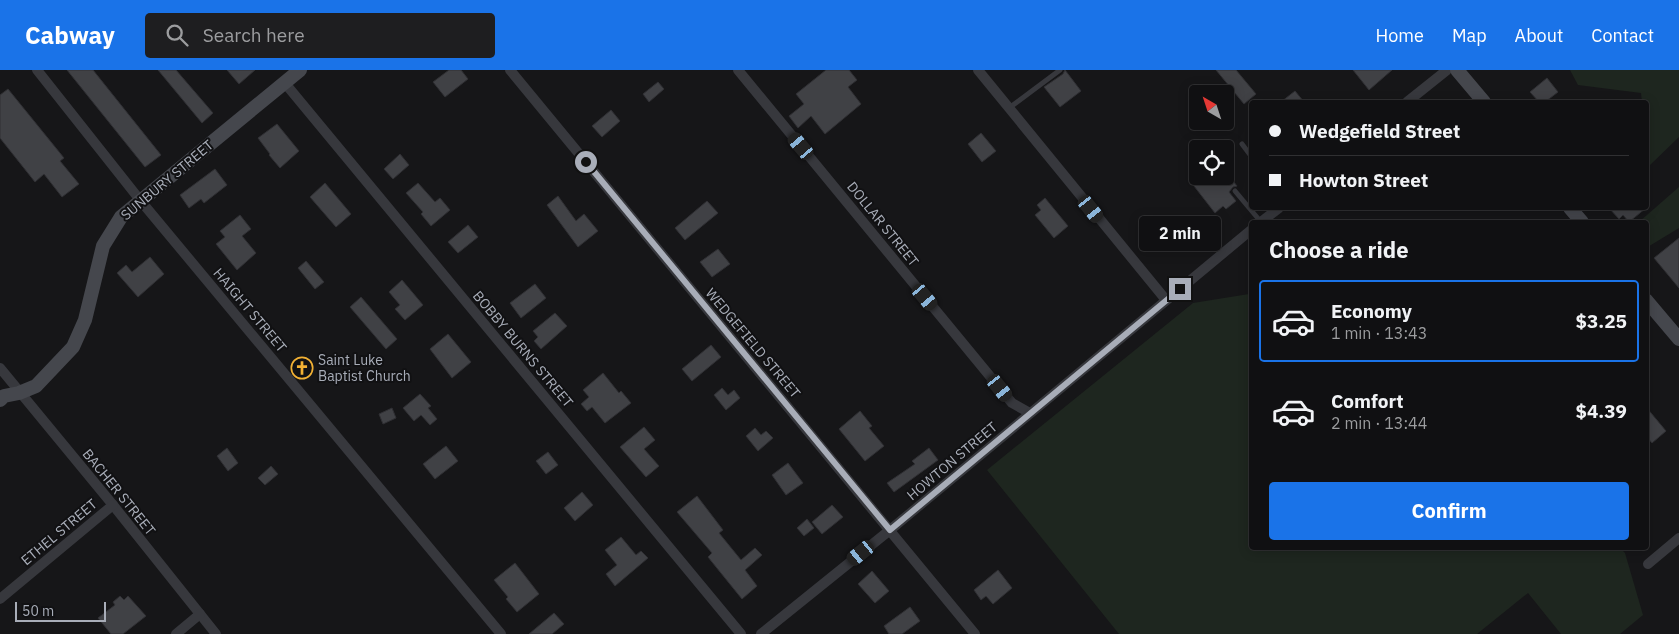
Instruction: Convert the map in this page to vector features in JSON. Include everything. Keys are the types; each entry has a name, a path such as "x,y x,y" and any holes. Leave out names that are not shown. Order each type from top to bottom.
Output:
{"street":[{"name":"HAIGHT STREET","path":"37,70 140,200 501,634"},
{"name":"SUNBURY STREET","path":"0,400 4,396 19,393 36,386 73,347 85,320 103,246 121,217 300,70"},
{"name":"WEDGEFIELD STREET","path":"510,70 975,634"},
{"name":"DOLLAR STREET","path":"738,70 1012,404 1030,413"},
{"path":"978,70 1166,300"},
{"path":"1410,100 1447,70"},
{"path":"1457,70 1482,100"},
{"name":"BOBBY BURNS STREET","path":"284,82 741,634"},
{"path":"1264,220 1276,210"},
{"path":"1572,210 1580,220"},
{"name":"HOWTON STREET","path":"761,634 890,530 1249,232"},
{"path":"1649,304 1679,339"},
{"name":"BACHER STREET","path":"0,368 216,634"},
{"name":"ETHEL STREET","path":"0,599 113,505"},
{"path":"1648,564 1679,538"},
{"path":"176,634 200,614"}],"lane":[{"path":"1009,108 1060,70"},
{"path":"1242,144 1249,153"},
{"path":"1235,191 1249,208"},
{"path":"1251,210 1259,220"}],"shaded area":[{"path":"1570,70 1679,70 1679,137 1650,165 1649,100 1642,100 1641,93 1578,85"},
{"path":"1679,187 1679,228 1649,246 1649,220 1641,220"},
{"path":"1249,294 1249,550 1622,550 1625,553 1643,615 1620,634 1561,634 1528,593 1477,634 1119,634 987,470 1193,303"}],"building":[{"path":"67,70 93,70 161,155 145,167"},
{"path":"158,70 176,70 213,113 202,123"},
{"path":"227,70 255,70 239,84"},
{"path":"449,70 461,70 468,79 445,97 433,82"},
{"path":"826,70 849,70 857,80 848,87 861,104 825,134 811,116 798,128 789,116 804,104 796,94"},
{"path":"1065,70 1081,91 1060,107 1044,87 1063,74"},
{"path":"1216,70 1236,70 1256,94 1244,104 1234,92 1234,85 1228,85"},
{"path":"1353,70 1392,70 1369,90"},
{"path":"1547,78 1558,92 1548,100 1537,100 1530,92"},
{"path":"658,82 664,89 649,102 643,94"},
{"path":"8,89 64,158 60,161 79,184 62,197 44,174 35,182 0,138 0,95"},
{"path":"1295,91 1302,100 1284,100"},
{"path":"611,110 620,121 602,137 592,126"},
{"path":"277,124 299,151 280,168 258,138"},
{"path":"981,133 996,151 982,162 968,144"},
{"path":"400,154 409,165 393,179 384,169"},
{"path":"215,169 227,185 204,203 201,199 189,208 180,195"},
{"path":"1234,182 1237,186 1233,187 1229,192 1236,201 1226,209 1223,206 1215,213 1194,186 1234,185"},
{"path":"325,183 351,214 336,227 310,197"},
{"path":"418,183 435,202 440,198 450,210 431,226 421,214 423,212 406,193"},
{"path":"558,196 576,221 584,214 598,231 578,247 547,205"},
{"path":"1045,198 1068,226 1054,238 1035,215 1041,210 1037,205"},
{"path":"707,201 718,213 685,240 675,228"},
{"path":"1611,210 1644,210 1631,220 1627,220 1623,215 1619,219"},
{"path":"240,215 251,229 242,236 256,253 237,270 216,244 225,237 220,231"},
{"path":"468,225 478,237 458,253 448,242"},
{"path":"1679,238 1679,288 1654,258"},
{"path":"718,249 730,264 712,277 700,262"},
{"path":"150,257 164,274 138,297 117,273 126,265 132,272"},
{"path":"306,261 324,282 315,289 298,268"},
{"path":"402,280 423,305 405,320 395,309 400,305 389,292"},
{"path":"535,284 546,298 521,318 510,303"},
{"path":"361,297 397,339 386,349 350,307"},
{"path":"555,313 567,326 541,349 534,341 538,337 533,331"},
{"path":"448,334 471,362 452,378 430,349"},
{"path":"711,345 721,357 692,381 682,369"},
{"path":"603,373 619,393 621,391 631,403 605,423 592,407 587,411 581,404 589,397 583,390"},
{"path":"722,388 728,395 734,390 740,398 726,410 714,395"},
{"path":"420,394 431,406 428,408 437,419 430,425 421,415 414,421 403,408"},
{"path":"392,408 396,418 383,424 379,414"},
{"path":"860,411 872,426 869,428 884,446 865,461 839,429"},
{"path":"1649,411 1666,431 1652,443 1649,440"},
{"path":"644,427 655,440 644,449 659,466 646,477 620,447"},
{"path":"755,428 761,435 766,431 773,438 758,451 746,436"},
{"path":"446,446 458,461 435,479 423,464"},
{"path":"227,448 238,463 228,471 217,456"},
{"path":"929,448 938,460 894,492 887,483 915,464 912,461"},
{"path":"548,452 558,465 546,474 536,461"},
{"path":"788,463 803,483 786,495 772,475"},
{"path":"271,466 278,474 265,485 258,478"},
{"path":"582,492 593,505 575,521 564,508"},
{"path":"697,496 723,530 719,533 741,560 755,548 762,555 745,570 757,586 742,599 708,557 712,553 677,512"},
{"path":"832,505 843,517 822,534 812,522"},
{"path":"807,519 814,528 804,536 797,528"},
{"path":"621,537 636,555 641,551 648,558 615,586 606,574 617,565 605,550"},
{"path":"515,563 539,594 517,612 494,580"},
{"path":"998,570 1012,588 993,604 986,596 981,600 974,590"},
{"path":"872,571 889,591 875,603 858,584"},
{"path":"120,596 124,600 128,596 146,616 123,634 111,634 98,618 115,605 113,602"},
{"path":"910,607 920,621 902,634 889,634 884,626"},
{"path":"554,613 564,624 552,634 529,634"}],"place":[{"name":"Saint Luke Baptist Church","path":"302,368"}],"route":[{"path":"586,162 890,530 1180,289"}]}
